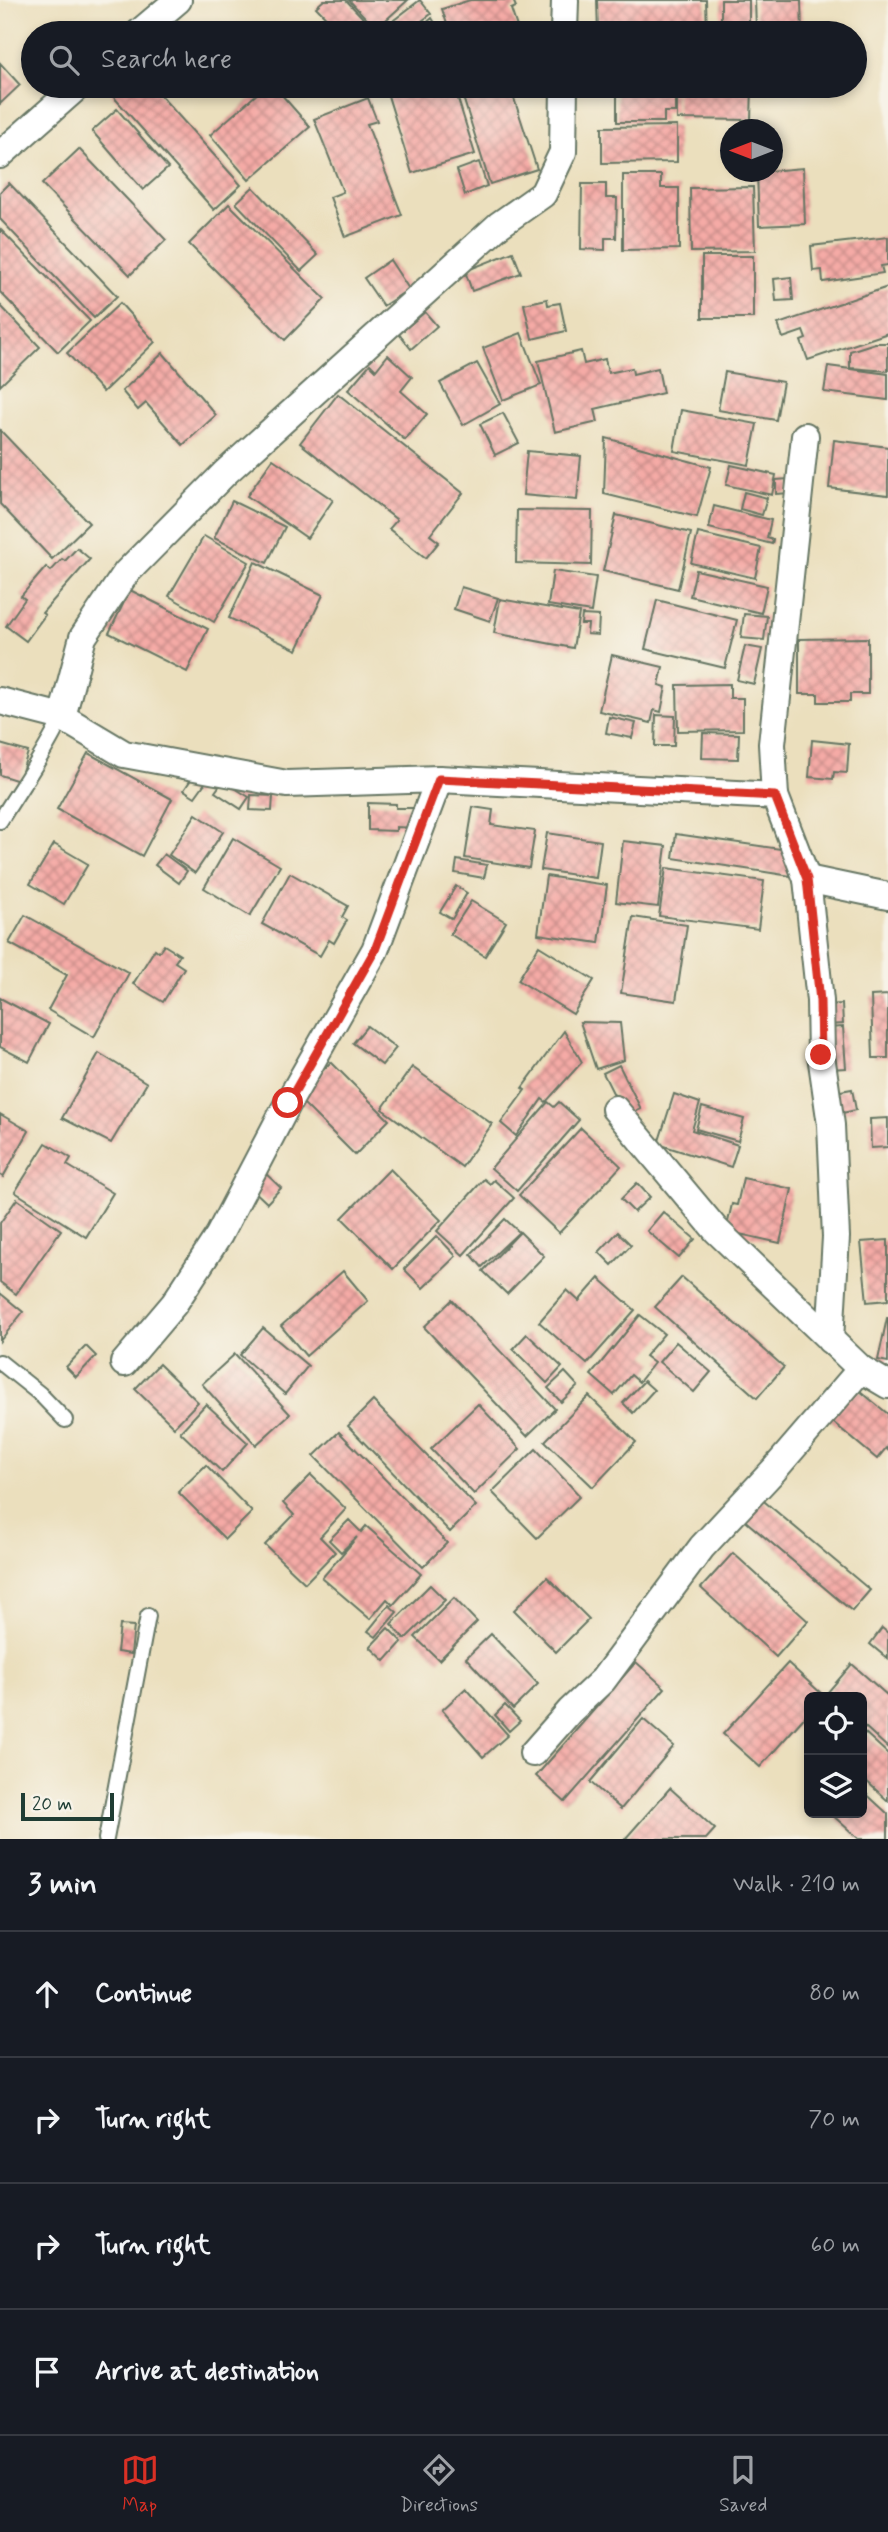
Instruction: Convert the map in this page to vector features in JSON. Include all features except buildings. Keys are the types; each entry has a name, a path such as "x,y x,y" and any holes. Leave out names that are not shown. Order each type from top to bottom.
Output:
{"street":[{"path":"153,21 178,0"},
{"path":"565,0 565,21"},
{"path":"0,155 64,98"},
{"path":"62,717 82,637 126,573 245,454 499,225 543,194 563,152 564,98"},
{"path":"805,436 772,744 775,796 807,879 820,1001 821,1055 831,1125 836,1237 830,1340"},
{"path":"0,701 62,717 124,754 287,784 439,779 775,796"},
{"path":"124,1363 174,1304 219,1235 288,1103 375,950 439,779"},
{"path":"807,879 888,896"},
{"path":"615,1109 716,1230 861,1369 888,1385"},
{"path":"533,1753 570,1711 603,1680 702,1547 774,1470 861,1369"}],"lane":[{"path":"0,821 27,776 48,748 62,717"},
{"path":"0,1362 40,1394 65,1420"},
{"path":"106,1839 148,1616"}],"route":[{"path":"288,1103 375,950 439,779 775,796 807,879 820,1001 821,1055"}]}
